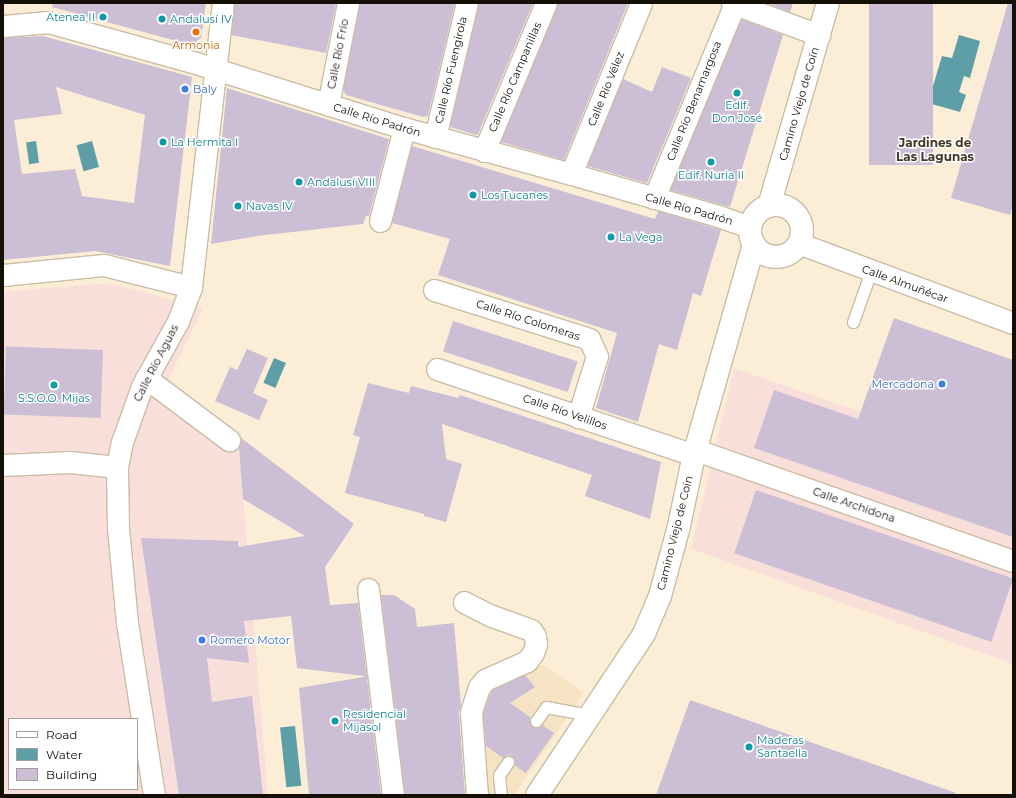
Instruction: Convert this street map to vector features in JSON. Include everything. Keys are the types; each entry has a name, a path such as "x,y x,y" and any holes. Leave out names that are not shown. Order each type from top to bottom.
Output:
{"street":[{"name":"Calle Río Aguas","path":"153,795 127,623 118,527 117,467 129,418 146,378 178,320 191,287 223,3"},
{"name":"Calle Río Frío","path":"328,105 348,3"},
{"name":"Calle Río Fuengirola","path":"435,137 467,3"},
{"name":"Calle Río Campanillas","path":"484,151 546,3"},
{"name":"Calle Río Vélez","path":"571,174 641,3"},
{"path":"734,3 819,35"},
{"name":"Calle Río Benamargosa","path":"654,198 734,3"},
{"name":"Camino Viejo de Coín","path":"770,206 828,3"},
{"name":"Calle Río Padrón","path":"3,26 48,22 216,69 404,128 654,198 752,236"},
{"path":"380,221 404,128"},
{"path":"770,206 782,206 794,213 801,227 798,244 787,254 774,256 765,254 752,236 754,218 758,212 770,206"},
{"name":"Camino Viejo de Coín","path":"537,795 644,634 660,596 679,526 695,452 752,236"},
{"name":"Calle Almuñécar","path":"798,244 1012,320"},
{"path":"3,275 104,265 191,287"},
{"name":"Calle Río Colomeras","path":"434,290 589,339 597,356 578,417"},
{"name":"Calle Río Velillos","path":"437,369 578,417 695,452"},
{"path":"146,378 229,440"},
{"name":"Calle Archidona","path":"695,452 1013,561"},
{"path":"3,465 70,462 117,467"},
{"path":"368,589 392,795"},
{"path":"464,602 492,616 531,630 535,636 536,644 533,653 527,661 485,680 479,687 471,712 477,795"}],"lane":[{"path":"853,322 871,271"},
{"path":"536,721 546,707 590,715"},
{"path":"499,792 499,775 508,762"}],"shaded area":[{"path":"110,283 203,308 169,379 238,435 268,795 3,795 3,292"},
{"path":"734,368 1013,464 1013,664 691,549"},
{"path":"543,665 584,693 514,795 485,795 482,706 485,695 495,685"}],"water":[{"path":"959,35 980,41 970,78 964,76 959,92 966,95 960,112 928,103 942,56 952,58"},
{"path":"36,141 39,163 29,164 26,142"},
{"path":"92,141 99,167 84,171 77,145"},
{"path":"274,358 286,363 275,388 263,383"},
{"path":"295,726 301,786 286,787 280,728"}],"building":[{"name":"Andalusí IV","path":"53,3 206,3 201,38 191,45 52,7"},
{"path":"235,3 336,4 326,53 231,35"},
{"path":"360,3 455,3 428,116 423,117 346,95 343,90"},
{"path":"479,3 533,3 478,134 476,135 450,127"},
{"path":"558,3 628,3 564,160 501,142"},
{"path":"767,3 793,3 790,12"},
{"path":"869,3 933,3 933,165 869,165"},
{"path":"1008,3 1013,3 1013,205 1010,215 951,198"},
{"path":"741,19 783,35 730,207 670,190"},
{"path":"43,36 192,77 170,266 95,251 3,260 3,38","holes":["56,87 145,115 134,203 82,196 75,169 22,174 14,120 62,114"]},
{"path":"662,67 691,78 647,183 587,166 623,79 652,92"},
{"path":"227,88 389,139 369,216 366,216 363,224 257,236 211,244"},
{"path":"412,146 655,219 658,211 721,230 701,296 693,293 677,350 659,344 638,422 596,408 617,333 438,275 450,239 392,223"},
{"path":"894,318 1013,360 1013,537 754,448 774,390 858,419"},
{"path":"453,321 578,361 568,392 443,351"},
{"name":"S.S.O.O. Mijas","path":"6,347 103,350 101,418 4,415"},
{"path":"247,349 268,358 253,393 268,400 259,420 215,401 230,367 237,370"},
{"path":"368,383 409,393 411,386 458,398 460,395 661,462 650,519 585,496 592,475 442,424 446,459 462,464 446,522 424,516 424,514 345,493 360,437 353,435"},
{"path":"240,437 354,524 325,567 330,605 358,603 381,795 309,795 299,688 364,676 297,668 291,616 244,621 249,663 207,658 212,702 252,696 263,795 179,795 141,538 238,541 238,547 305,536 243,499 239,447"},
{"path":"756,490 1013,578 991,642 734,553"},
{"path":"381,595 394,595 415,609 417,627 454,623 461,705 459,713 465,795 405,795"},
{"path":"525,675 535,687 510,703 530,717 530,724 532,727 539,727 542,725 554,733 526,773 514,765 514,759 512,756 508,755 503,758 486,746 483,713 492,690"},
{"name":"Maderas Santaella","path":"690,700 956,793 955,795 656,795"}],"place":[{"name":"Atenea II","path":"103,17"},
{"name":"Andalusí IV","path":"162,19"},
{"name":"Armonia","path":"196,32"},
{"name":"Baly","path":"185,89"},
{"name":"Edif. Don José","path":"737,93"},
{"name":"La Hermita I","path":"163,142"},
{"name":"Edif. Nuria II","path":"711,162"},
{"name":"Andalusí VIII","path":"299,182"},
{"name":"Los Tucanes","path":"473,195"},
{"name":"Navas IV","path":"238,206"},
{"name":"La Vega","path":"611,237"},
{"name":"Mercadona","path":"942,384"},
{"name":"S.S.O.O. Mijas","path":"54,385"},
{"name":"Romero Motor","path":"202,640"},
{"name":"Residencial Mijasol","path":"335,721"},
{"name":"Maderas Santaella","path":"749,747"}],"district":[{"name":"Jardines de Las Lagunas","path":"935,150"}]}
